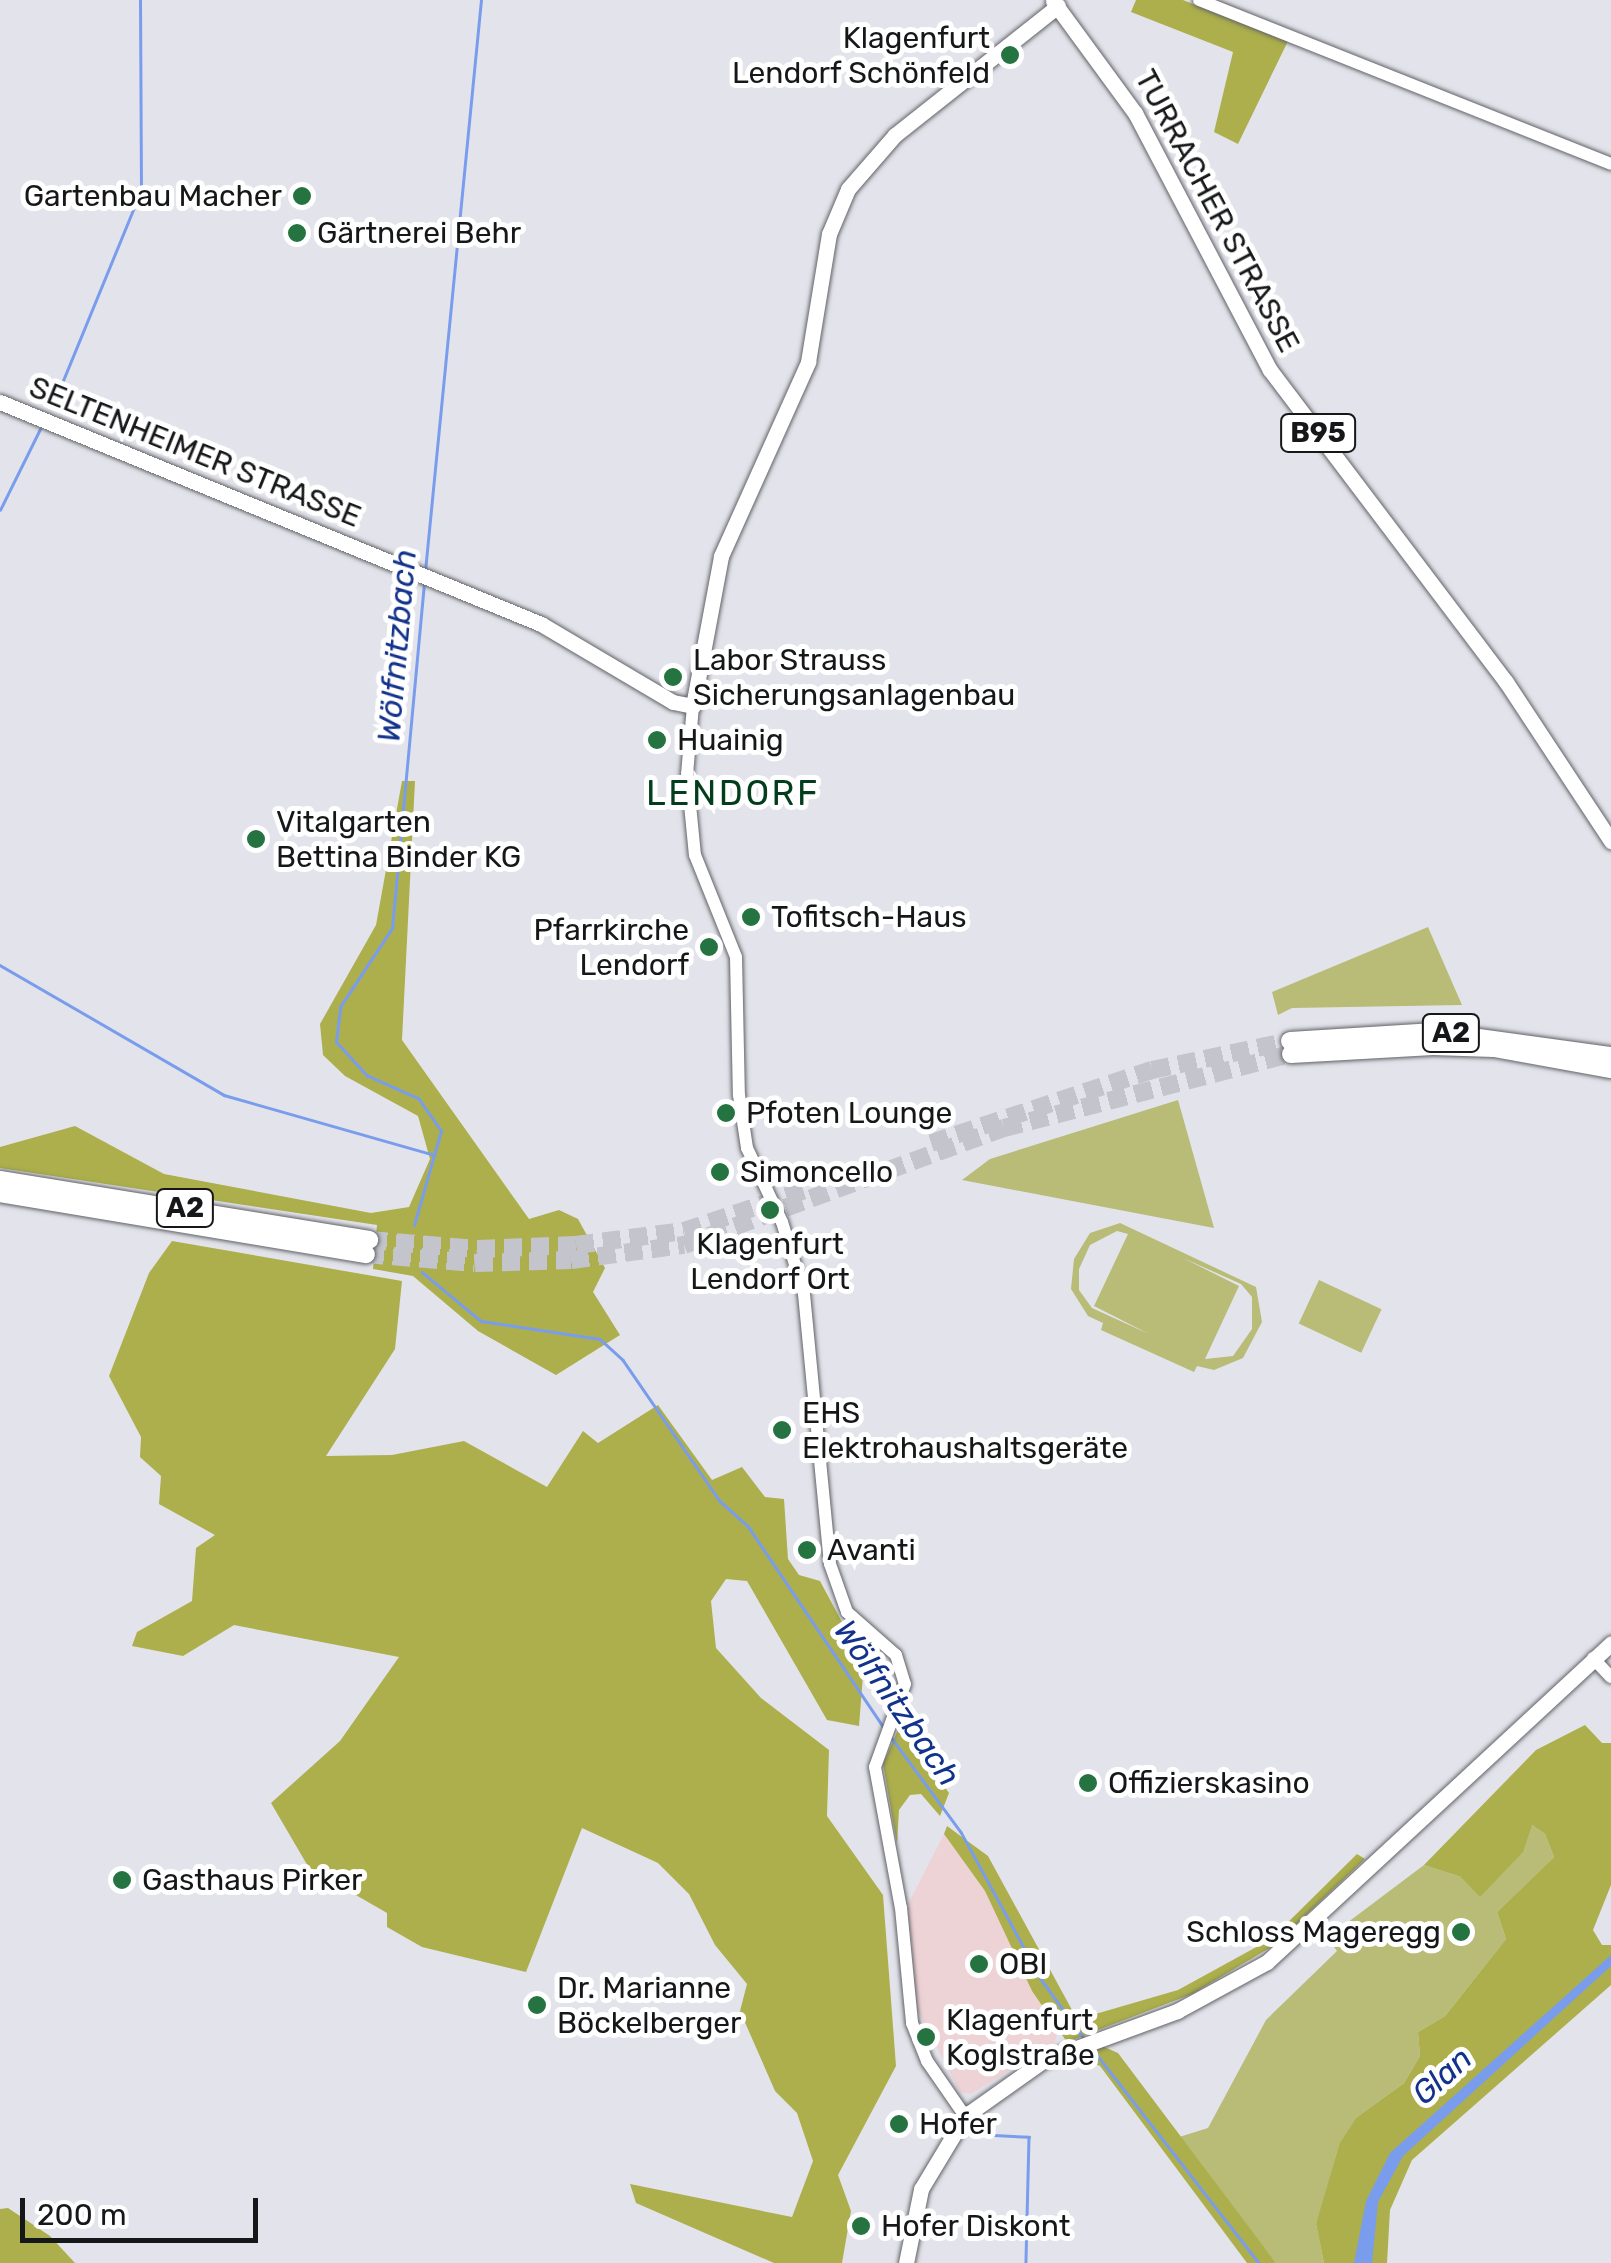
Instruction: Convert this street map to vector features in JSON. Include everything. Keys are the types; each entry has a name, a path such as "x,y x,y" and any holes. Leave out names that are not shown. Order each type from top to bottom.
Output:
{"highway":[{"name":"A2","path":"1611,1056 1435,1032 1291,1048 1433,1046 1512,1051 1611,1069"},
{"name":"A2","path":"0,1180 368,1247 0,1194"}],"main road":[{"path":"693,706 721,556 808,362 829,234 848,189 895,136 1058,2"},
{"name":"TURRACHER STRASSE","path":"1058,2 1135,113 1270,370 1506,682 1611,841"},
{"name":"SELTENHEIMER STRASSE","path":"0,402 542,624 673,702 693,706"},
{"path":"906,2263 922,2189 966,2116 1000,2086 1067,2050 1197,2002 1292,1943 1611,1643"}],"street":[{"path":"1199,0 1611,164"},
{"path":"693,706 687,774 695,855 736,956 738,1095 746,1148 782,1222 804,1294 830,1564 847,1612 896,1656 903,1670 896,1713 883,1742 876,1777 902,1908 912,2024 927,2061 966,2116"},
{"path":"1593,1658 1611,1677"}],"shaded area":[{"path":"1136,0 1183,0 1288,41 1238,144 1214,132 1233,52 1131,12"},
{"path":"402,781 415,781 402,1040 529,1219 559,1210 578,1219 605,1268 593,1292 620,1335 556,1375 478,1331 413,1276 373,1269 377,1225 0,1168 0,1147 75,1126 164,1174 371,1213 409,1207 430,1159 418,1116 345,1076 323,1055 320,1024 376,925"},
{"path":"172,1241 402,1281 395,1349 326,1456 392,1455 464,1441 547,1487 583,1431 598,1443 658,1405 712,1480 742,1467 765,1497 784,1499 788,1559 799,1575 820,1581 864,1663 859,1726 827,1720 747,1581 726,1579 711,1601 716,1648 761,1698 829,1750 827,1816 883,1895 896,2066 838,2175 851,2211 842,2263 774,2263 636,2203 630,2184 792,2217 813,2161 797,2113 775,2091 740,2011 747,1984 715,1945 689,1894 658,1863 582,1828 526,1972 422,1947 387,1927 387,1913 309,1868 271,1803 340,1741 399,1657 234,1625 183,1656 132,1646 137,1632 192,1601 196,1548 215,1535 159,1504 161,1476 140,1457 141,1437 109,1376 149,1273"},
{"path":"901,1723 949,1793 940,1816 921,1794 910,1795 899,1810 897,1844 883,1764"},
{"path":"1585,1725 1602,1743 1611,1743 1611,1885 1593,1930 1602,1945 1611,1945 1611,1985 1412,2160 1390,2210 1387,2263 1324,2263 1316,2224 1340,2143 1357,2117 1404,2083 1420,2056 1418,2032 1445,2016 1506,1939 1497,1912 1554,1857 1545,1834 1532,1825 1523,1852 1480,1897 1461,1877 1424,1865 1536,1750"},
{"path":"947,1826 988,1856 1072,2010 1092,2015 1178,1990 1271,1939 1357,1854 1365,1859 1273,1946 1192,1994 1067,2042 1032,1991 985,1891 944,1834"},
{"path":"944,1834 985,1891 1032,1991 1059,2028 1055,2042 971,2094 960,2092 914,2004 908,1904"},
{"path":"1102,2046 1118,2053 1276,2263 1247,2263 1100,2066 1074,2054"},
{"path":"8,2208 50,2236 75,2263 0,2263 0,2209"}],"green space":[{"path":"1428,927 1462,1005 1292,1008 1278,1015 1272,992"},
{"path":"1178,1100 1214,1228 962,1180 990,1159"},
{"path":"1120,1223 1256,1287 1262,1322 1243,1358 1214,1370 1197,1366 1194,1372 1101,1330 1103,1323 1088,1316 1071,1289 1074,1259 1090,1233","holes":["1117,1231 1128,1234 1094,1306 1149,1334 1092,1308 1079,1290 1079,1269 1090,1245","1183,1258 1241,1284 1252,1297 1252,1329 1233,1356 1205,1359 1239,1286"]},
{"path":"1319,1280 1382,1309 1361,1353 1299,1324"},
{"path":"1532,1825 1545,1834 1554,1857 1497,1912 1506,1939 1445,2016 1418,2032 1420,2056 1404,2083 1357,2117 1316,2224 1324,2263 1276,2263 1176,2138 1208,2128 1266,2020 1337,1951 1327,1938 1424,1865 1461,1877"}],"water":[{"path":"1611,1955 1611,1966 1403,2156 1378,2202 1372,2263 1354,2263 1366,2201 1390,2153"}],"waterway":[{"path":"53,405 141,190 140,0"},
{"name":"Wölfnitzbach","path":"425,571 481,0"},
{"path":"0,510 40,429"},
{"name":"Wölfnitzbach","path":"414,1225 441,1131 419,1099 367,1076 336,1042 340,1007 392,928 424,584"},
{"path":"0,965 224,1095 435,1155"},
{"name":"Wölfnitzbach","path":"422,1272 481,1321 600,1339 623,1360 720,1501 748,1526 883,1726"},
{"name":"Wölfnitzbach","path":"891,1737 961,1832 1041,1979 1083,2037"},
{"name":"Wölfnitzbach","path":"1094,2051 1259,2263"},
{"path":"994,2135 1029,2137 1026,2263"}],"tunnel":[{"path":"931,1143 1152,1070 1290,1041"},
{"path":"366,1254 475,1263 571,1260 684,1245 1004,1128 1291,1054"},
{"path":"369,1240 477,1249 576,1245 684,1231 808,1189"}],"place":[{"name":"Klagenfurt Lendorf Schönfeld","path":"1010,55"},
{"name":"Gartenbau Macher","path":"302,196"},
{"name":"Gärtnerei Behr","path":"297,233"},
{"name":"Labor Strauss Sicherungsanlagenbau","path":"673,677"},
{"name":"Huainig","path":"657,740"},
{"name":"Vitalgarten Bettina Binder KG","path":"256,839"},
{"name":"Tofitsch-Haus","path":"751,917"},
{"name":"Pfarrkirche Lendorf","path":"709,947"},
{"name":"Pfoten Lounge","path":"726,1113"},
{"name":"Simoncello","path":"720,1172"},
{"name":"Klagenfurt Lendorf Ort","path":"770,1210"},
{"name":"EHS Elektrohaushaltsgeräte","path":"782,1430"},
{"name":"Avanti","path":"807,1550"},
{"name":"Offizierskasino","path":"1088,1783"},
{"name":"Gasthaus Pirker","path":"122,1880"},
{"name":"Schloss Mageregg","path":"1461,1932"},
{"name":"OBI","path":"979,1964"},
{"name":"Dr. Marianne Böckelberger","path":"537,2005"},
{"name":"Klagenfurt Koglstraße","path":"926,2037"},
{"name":"Hofer","path":"899,2124"},
{"name":"Hofer Diskont","path":"861,2226"}],"district":[{"name":"LENDORF","path":"733,793"}],"water label":[{"name":"Glan","path":"1442,2076"}]}
